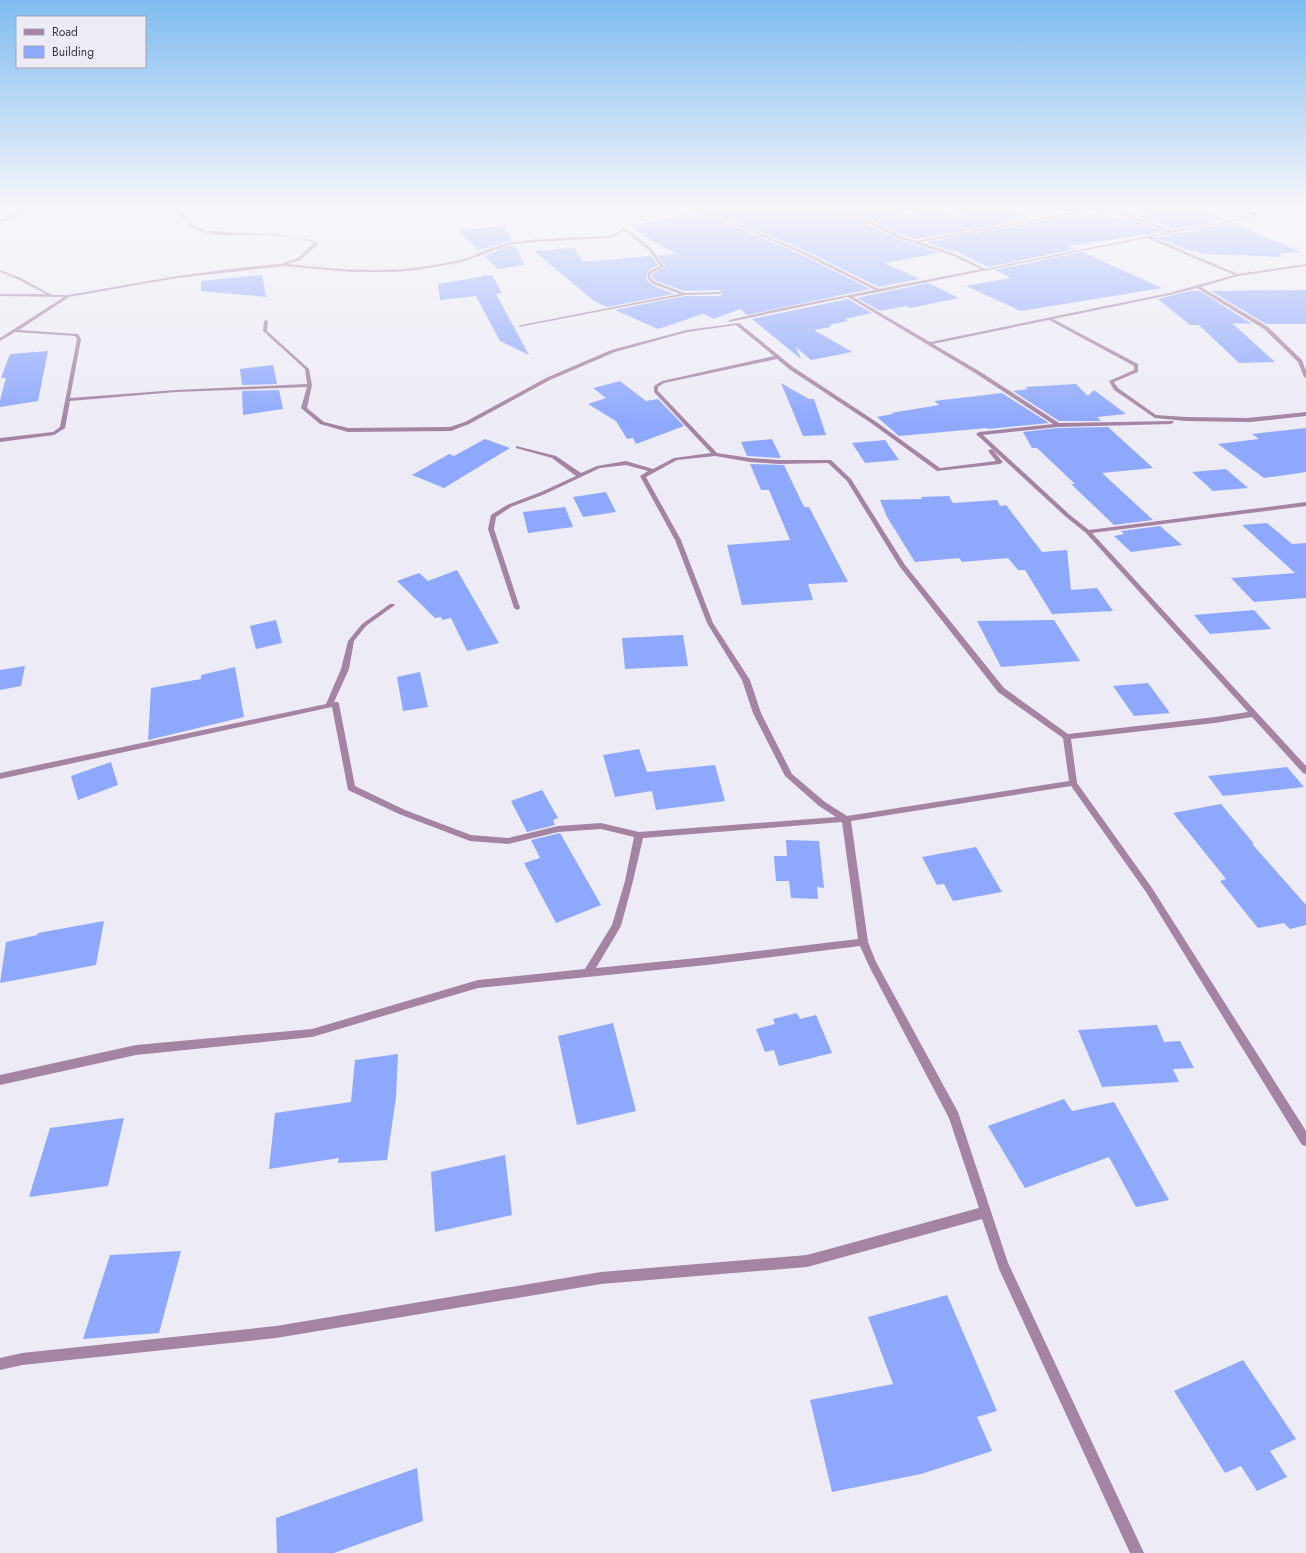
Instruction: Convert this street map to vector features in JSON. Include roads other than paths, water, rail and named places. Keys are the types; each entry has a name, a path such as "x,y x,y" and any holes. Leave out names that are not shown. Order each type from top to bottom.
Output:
{"street":[{"path":"21,279 52,296"},
{"path":"0,295 68,296 163,279"},
{"path":"650,279 654,283 685,294"},
{"path":"857,279 878,290"},
{"path":"701,325 738,320 934,279"},
{"path":"929,343 1170,294 1221,279"},
{"path":"1197,286 1266,328 1300,361 1306,377"},
{"path":"521,326 685,294 720,293"},
{"path":"0,340 68,296"},
{"path":"849,296 977,372 1058,425"},
{"path":"1050,319 1136,365 1136,371 1111,381 1116,389 1155,416 1186,419 1251,420"},
{"path":"266,321 265,331 307,369 310,385 304,408 322,423 348,430 451,429 467,423 548,379 613,351 687,331 737,324 791,368 873,422 939,470 1000,462 979,434"},
{"path":"0,440 54,433 62,428 79,339 76,335 13,332"},
{"path":"714,454 656,391 656,386 662,382 778,357"},
{"path":"67,400 176,391 310,385"},
{"path":"979,434 1058,425 1251,420 1306,414"},
{"path":"979,434 1068,516 1088,532 1306,771"},
{"path":"518,447 554,457 579,476"},
{"path":"1138,1553 1003,1265 954,1116 872,963 863,942 846,820 822,804 789,776 756,713 746,680 710,623 678,540 643,476 676,459 714,454 750,460 778,462 829,461 849,480 902,566 1001,690 1068,737 1254,714"},
{"path":"517,608 491,529 493,516 509,506 543,493 599,467 626,463 654,471"},
{"path":"1088,532 1306,504"},
{"path":"329,705 345,669 351,641 364,625 392,605"},
{"path":"0,776 335,704 351,788 402,812 470,838 508,841 558,828 601,826 640,835 846,820 1073,783"},
{"path":"1068,737 1073,783 1149,890 1306,1141"},
{"path":"587,974 616,926 640,835"},
{"path":"0,1080 136,1050 312,1033 478,984 707,961 863,942"},
{"path":"0,1364 22,1359 276,1332 602,1278 807,1261 985,1212"}]}
